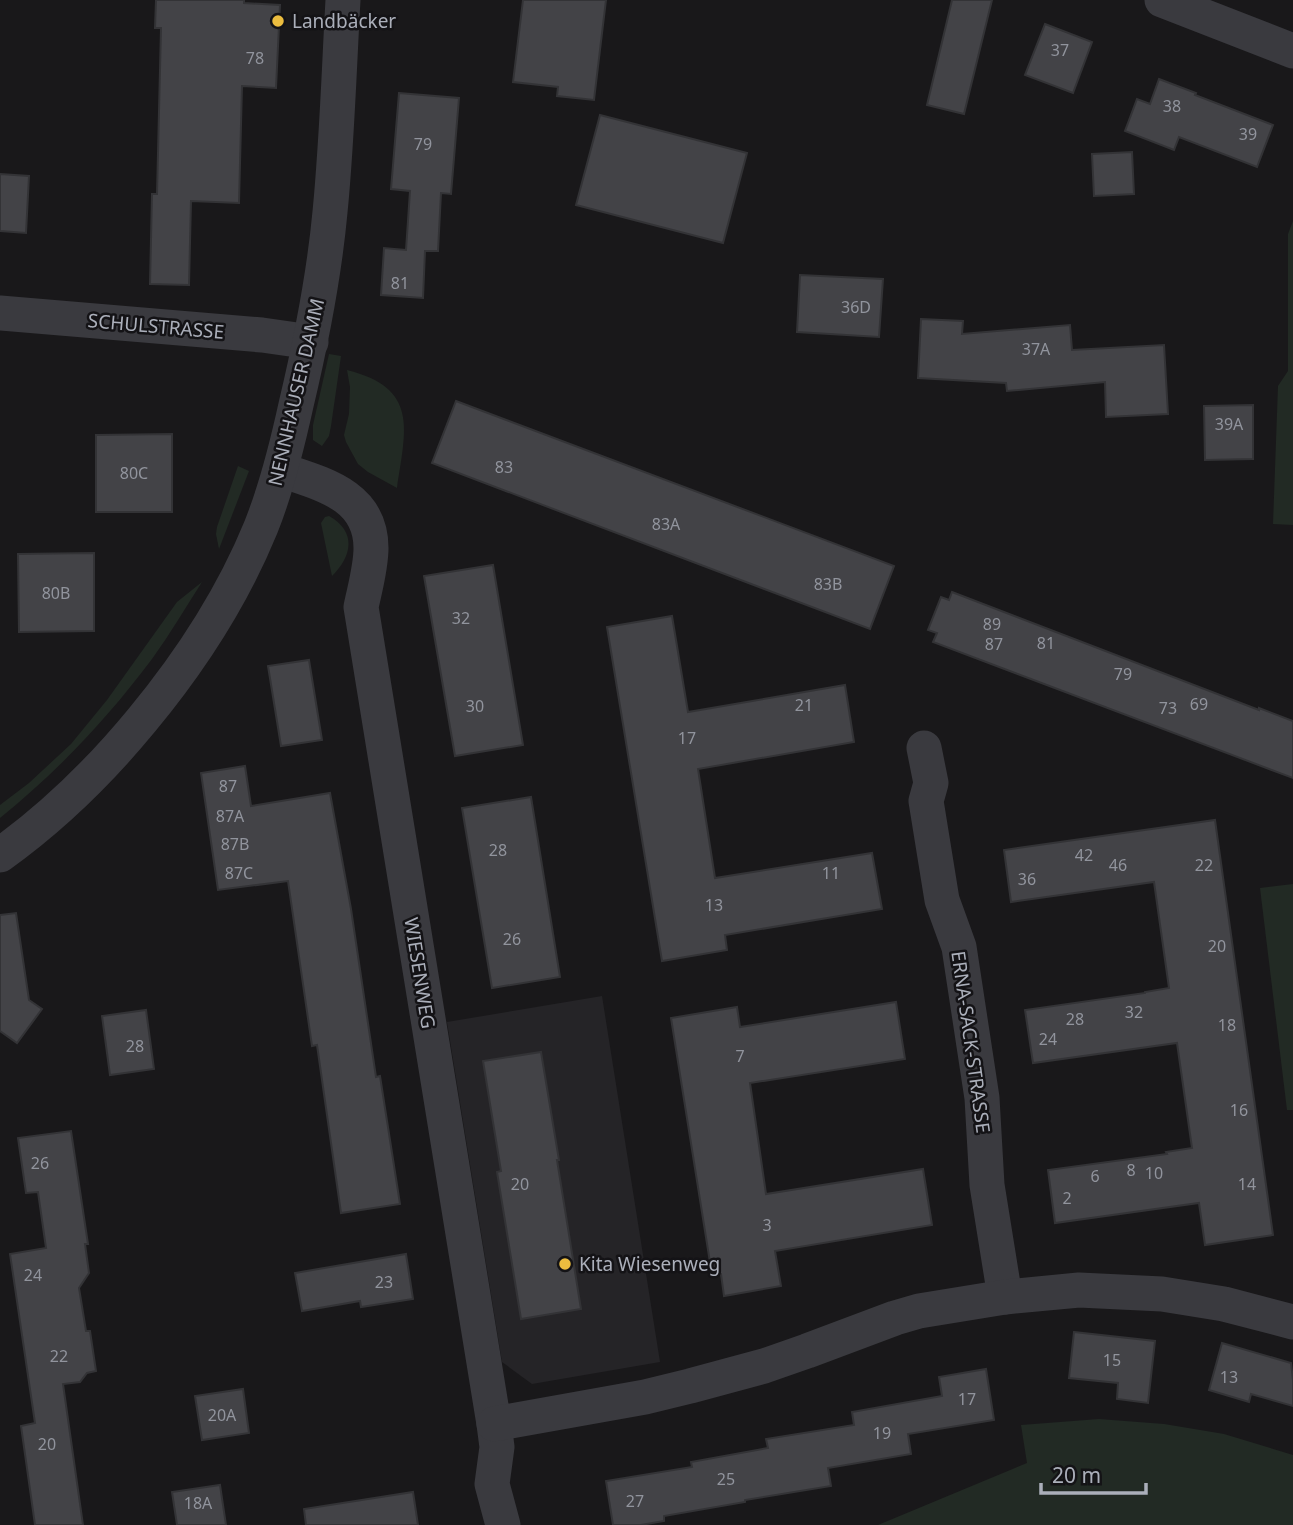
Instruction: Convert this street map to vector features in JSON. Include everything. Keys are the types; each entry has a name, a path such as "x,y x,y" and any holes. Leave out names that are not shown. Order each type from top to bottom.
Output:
{"street":[{"name":"NENNHAUSER DAMM","path":"0,855 61,807 128,737 164,693 198,645 235,583 261,527 281,470 311,342 330,213 343,0"},
{"path":"1162,0 1293,51"},
{"name":"SCHULSTRASSE","path":"0,313 262,335 311,342"},
{"name":"WIESENWEG","path":"281,470 352,500 359,509 370,536 371,551 362,607 494,1424 497,1447 492,1484 503,1525"},
{"name":"ERNA-SACK-STRASSE","path":"924,748 930,783 926,801 942,900 959,947 982,1098 987,1185 1005,1297"},
{"path":"494,1424 691,1386 807,1352 919,1311 1005,1297 1079,1290 1162,1294 1224,1304 1293,1322"}],"shaded area":[{"path":"1293,221 1293,525 1273,524 1278,386 1288,371 1288,234"},
{"path":"329,354 341,356 329,436 322,446 313,440 313,425"},
{"path":"347,370 370,378 386,388 397,400 404,429 397,488 358,464 346,442 344,435 349,414 350,387"},
{"path":"238,466 249,471 219,549 217,527"},
{"path":"329,516 344,529 349,544 344,560 332,576 321,523"},
{"path":"202,582 159,650 117,703 62,763 0,818 0,805 29,783 71,744 107,700 177,602"},
{"path":"1293,884 1293,1110 1287,1110 1260,888"},
{"name":"Kita Wiesenweg","path":"602,996 660,1362 532,1384 502,1362 447,1022"},
{"path":"1099,1419 1164,1424 1224,1434 1293,1455 1293,1525 878,1525 1027,1463 1021,1425"}],"building":[{"path":"156,0 244,0 244,3 280,5 276,88 242,86 239,203 191,201 189,285 150,284 152,194 157,194 161,28 155,28"},
{"path":"523,0 606,0 594,100 557,96 558,87 513,82"},
{"path":"952,0 992,0 964,114 927,105"},
{"path":"1045,24 1092,42 1073,93 1025,75"},
{"path":"1159,79 1273,125 1257,167 1179,137 1174,150 1125,131 1137,99 1150,104"},
{"path":"399,93 459,98 451,194 441,193 438,251 425,251 423,298 381,295 384,248 406,250 410,191 391,189"},
{"path":"600,115 747,153 723,243 576,205"},
{"path":"1132,152 1134,194 1094,196 1092,154"},
{"path":"0,174 29,176 26,233 0,231"},
{"path":"800,275 883,279 879,337 797,332"},
{"path":"921,319 963,321 962,334 1070,325 1072,350 1164,345 1168,414 1106,417 1105,382 1007,391 1006,383 918,378"},
{"path":"456,401 894,566 870,629 432,463"},
{"path":"1253,405 1253,459 1205,460 1204,406"},
{"path":"172,434 172,512 96,512 96,435"},
{"path":"94,553 94,631 19,632 18,554"},
{"path":"493,565 523,745 455,756 424,576"},
{"path":"952,592 1293,721 1293,778 933,642 937,633 928,630 941,597 949,600"},
{"path":"672,616 688,712 845,685 854,742 698,769 715,878 872,853 882,909 725,935 727,950 662,961 607,627"},
{"path":"309,660 322,740 281,746 268,666"},
{"path":"245,766 251,806 330,793 351,909 376,1077 380,1076 400,1204 341,1213 317,1045 312,1046 288,881 218,890 201,773"},
{"path":"531,797 560,977 492,988 462,808"},
{"path":"1215,820 1273,1235 1205,1245 1199,1203 1055,1223 1048,1170 1167,1154 1166,1152 1192,1148 1177,1043 1033,1063 1025,1010 1169,988 1154,882 1011,902 1004,850"},
{"path":"16,913 29,1000 42,1009 17,1043 0,1031 0,915"},
{"path":"896,1002 905,1059 750,1083 766,1194 923,1169 932,1225 775,1251 781,1286 724,1296 721,1274 712,1275 671,1018 737,1007 740,1027"},
{"path":"146,1010 154,1069 110,1075 102,1016"},
{"path":"541,1052 581,1309 521,1319 497,1172 501,1171 483,1061"},
{"path":"71,1131 88,1244 85,1244 89,1273 79,1288 86,1331 90,1331 96,1371 87,1373 80,1382 63,1384 83,1525 35,1525 21,1426 35,1423 10,1254 46,1248 38,1192 26,1193 18,1138"},
{"path":"406,1254 413,1299 361,1307 360,1301 302,1311 295,1273"},
{"path":"1074,1332 1155,1341 1148,1403 1117,1399 1118,1383 1069,1378"},
{"path":"1222,1343 1291,1363 1293,1406 1251,1394 1249,1402 1209,1390"},
{"path":"986,1369 994,1420 908,1434 911,1454 828,1468 831,1486 664,1516 664,1521 641,1525 613,1525 606,1481 692,1467 691,1462 768,1448 766,1439 854,1425 852,1412 942,1396 939,1377"},
{"path":"243,1389 249,1433 202,1440 195,1396"},
{"path":"220,1485 226,1525 177,1525 172,1492"},
{"path":"413,1492 418,1525 306,1525 304,1509"}],"place":[{"name":"Landbäcker","path":"278,21"},
{"name":"Kita Wiesenweg","path":"565,1264"}]}
